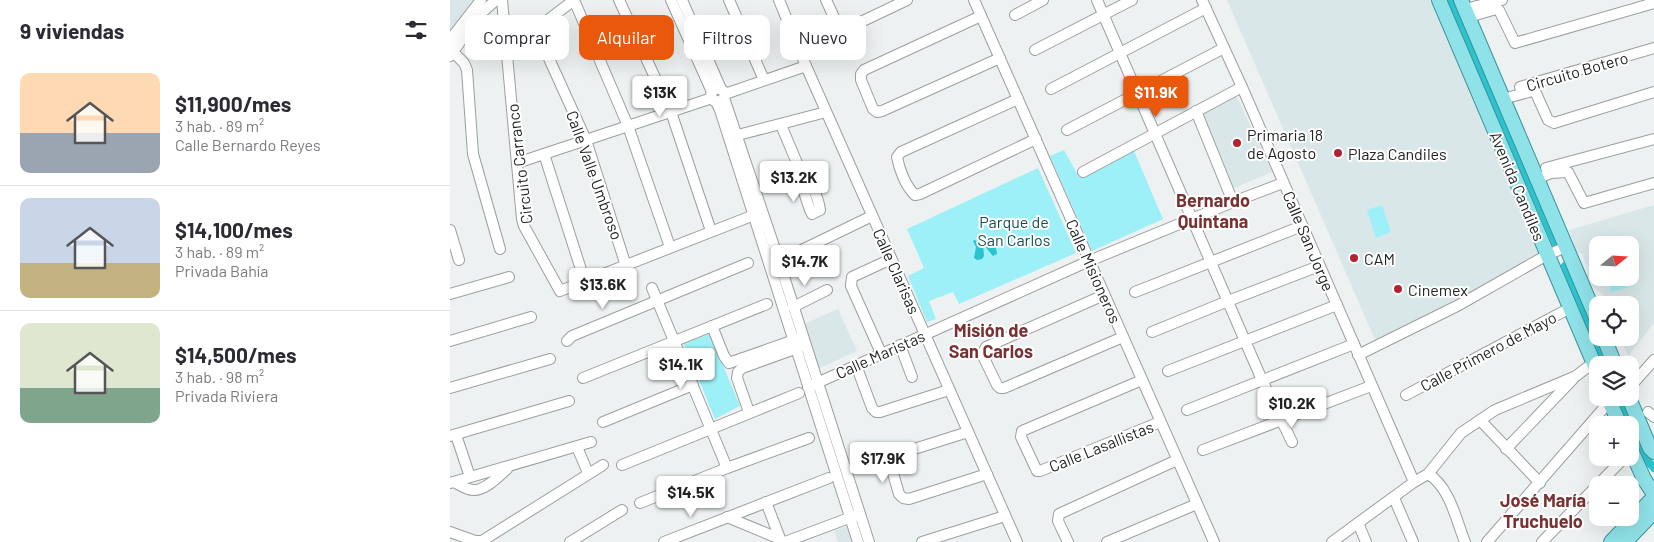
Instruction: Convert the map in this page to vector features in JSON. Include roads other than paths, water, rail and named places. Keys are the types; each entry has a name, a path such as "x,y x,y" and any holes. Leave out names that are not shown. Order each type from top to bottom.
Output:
{"main road":[{"name":"Avenida Candiles","path":"1439,0 1557,251 1589,306"},
{"name":"Avenida Candiles","path":"1465,9 1536,175 1557,251 1570,308 1590,356"},
{"path":"1632,406 1650,448 1654,452"},
{"path":"1611,542 1654,496 1637,466"},
{"path":"1625,542 1654,512"}],"street":[{"path":"450,40 481,0"},
{"path":"496,0 479,15 451,52 464,63 467,70 473,154 500,249"},
{"name":"Circuito Carranco","path":"502,0 503,15"},
{"path":"555,15 574,0 628,126 670,247"},
{"path":"619,0 671,112 711,231"},
{"path":"671,0 738,135 793,306 808,387 855,515 869,542"},
{"path":"682,0 718,95 720,110 754,215 799,343"},
{"path":"729,0 764,80"},
{"name":"Calle Clarisas","path":"778,0 1017,542"},
{"path":"826,0 841,29 846,29 906,0"},
{"name":"Calle Misioneros","path":"974,0 1214,542"},
{"path":"1015,15 1042,0"},
{"path":"1097,0 1262,380 1292,442"},
{"path":"1035,50 1132,0"},
{"path":"1465,9 1502,0"},
{"path":"1465,9 1499,10 1515,43 1654,3"},
{"path":"1051,89 1120,53 1204,4"},
{"name":"Calle San Jorge","path":"1204,4 1414,482"},
{"path":"981,16 864,70 861,74 861,80 873,109 877,112 882,111 1000,58"},
{"path":"1066,130 1224,48"},
{"name":"Circuito Botero","path":"1502,96 1654,48"},
{"name":"Circuito Carranco","path":"507,60 524,226 560,291 754,215"},
{"name":"Calle Valle Umbroso","path":"550,60 586,140 626,266"},
{"path":"517,162 806,66"},
{"path":"1083,172 1242,87"},
{"name":"Circuito Botero","path":"1502,96 1535,91 1548,120 1554,123 1654,92"},
{"path":"1018,99 901,152 897,157 904,177 911,191 915,194 920,194 1036,139"},
{"path":"1196,111 1233,202"},
{"path":"738,135 826,112"},
{"path":"781,125 797,163"},
{"path":"1536,175 1654,139"},
{"path":"544,154 585,282"},
{"path":"1536,175 1568,172 1584,203 1654,183"},
{"name":"Calle Maristas","path":"622,465 808,387 1089,261 1284,183"},
{"path":"779,261 872,216"},
{"path":"1134,292 1302,226"},
{"path":"450,230 459,260"},
{"path":"1358,354 1459,305 1557,251"},
{"path":"881,354 850,281 852,277 891,259"},
{"path":"567,341 572,336 748,263"},
{"path":"1152,332 1319,266"},
{"path":"450,294 509,277"},
{"path":"652,288 727,468"},
{"path":"793,306 827,290"},
{"path":"1104,295 986,347 983,356 997,385 1000,388 1004,388 1123,337"},
{"path":"583,378 767,304"},
{"path":"1168,371 1337,305"},
{"name":"Calle Primero de Mayo","path":"1406,395 1570,308"},
{"path":"450,342 531,317"},
{"path":"712,326 724,356 729,363 799,343"},
{"path":"749,412 737,378 738,372 742,368 799,343"},
{"path":"1187,410 1354,344"},
{"path":"900,345 912,377"},
{"path":"450,388 550,359"},
{"path":"1639,377 1654,361"},
{"path":"856,365 872,408 876,412 949,390"},
{"path":"1332,542 1414,482 1428,474 1461,434 1480,420 1495,410 1589,371"},
{"path":"1506,449 1576,376"},
{"name":"Calle Lasallistas","path":"1142,380 1022,431 1021,437 1037,471 1040,471 1160,422"},
{"path":"604,422 693,385"},
{"path":"1204,450 1372,386"},
{"path":"470,477 453,436 569,401"},
{"path":"1487,542 1540,483 1603,406"},
{"path":"1480,420 1540,483"},
{"path":"968,432 892,456 890,463 899,494 903,498 909,499 987,474"},
{"path":"640,503 809,438"},
{"path":"452,483 591,442"},
{"path":"577,447 588,473"},
{"path":"1068,542 1058,521 1059,514 1178,460"},
{"path":"450,532 475,541 482,541 603,465"},
{"path":"452,483 470,490 476,490 493,481 512,466"},
{"path":"1542,542 1615,466"},
{"path":"1428,474 1435,478 1446,493 1465,542"},
{"path":"664,542 829,478"},
{"path":"1394,498 1413,542"},
{"path":"766,502 782,541"},
{"path":"1107,542 1197,504"},
{"path":"570,542 622,510"},
{"path":"727,517 782,541 801,536 855,515"},
{"path":"855,515 858,542"},
{"path":"922,542 1005,516"},
{"path":"1358,523 1366,542"},
{"path":"801,536 812,542"}],"waterway":[{"path":"1451,0 1556,244"},
{"path":"1565,266 1603,356"},
{"path":"1624,406 1647,460 1654,468"}],"place":[{"name":"Primaria 18 de Agosto","path":"1237,143"},
{"name":"Plaza Candiles","path":"1338,153"},
{"name":"CAM","path":"1354,258"},
{"name":"Cinemex","path":"1398,289"}],"district":[{"name":"Bernardo Quintana","path":"1213,210"},
{"name":"Misión de San Carlos","path":"991,340"},
{"name":"José María Truchuelo","path":"1543,510"}],"park label":[{"name":"Parque de San Carlos","path":"1014,230"}]}
